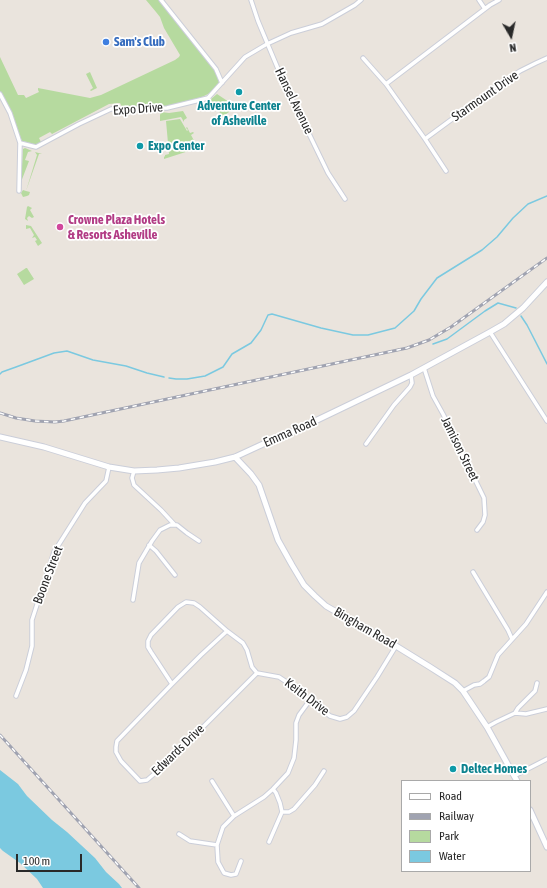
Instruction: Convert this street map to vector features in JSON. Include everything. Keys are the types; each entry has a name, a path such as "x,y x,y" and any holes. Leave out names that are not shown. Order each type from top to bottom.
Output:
{"street":[{"path":"161,0 216,69 222,82"},
{"name":"Hansel Avenue","path":"251,0 267,44 328,173 345,199"},
{"name":"Expo Drive","path":"20,143 36,147 111,109 167,108 208,98 245,57 267,44 291,33 322,24 361,0"},
{"path":"479,0 485,9"},
{"path":"386,84 499,0"},
{"path":"363,58 386,84 446,171"},
{"name":"Starmount Drive","path":"425,139 496,86 520,71 547,58"},
{"path":"0,94 10,113 20,143 19,191"},
{"name":"Emma Road","path":"0,437 44,447 109,467 134,471 179,468 235,457 411,375 490,332 504,324 518,313 547,282"},
{"path":"490,332 547,421"},
{"name":"Jamison Street","path":"424,368 433,396 484,498 485,515 483,522 477,530"},
{"path":"366,444 394,405 410,387 412,383 411,375"},
{"name":"Bingham Road","path":"235,457 259,485 278,540 304,585 326,606 396,646 455,683 463,691 487,727 515,778"},
{"name":"Boone Street","path":"16,696 26,670 32,646 32,620 54,552 84,503 106,480 109,467"},
{"path":"134,471 132,478 134,485 174,524 199,541"},
{"path":"133,600 139,562 160,530 174,524"},
{"path":"149,545 175,575"},
{"path":"473,572 512,639"},
{"path":"463,691 489,677 498,655 526,624 547,592"},
{"path":"172,684 150,652 148,641 151,635 178,607 186,602 194,603 200,607 243,643 247,650 252,667 257,673"},
{"name":"Edwards Drive","path":"227,631 127,729 117,741 116,752 121,761 140,781 147,780 257,673"},
{"name":"Keith Drive","path":"257,673 279,677 288,682 330,716 340,719 347,718 354,711 377,678 396,646"},
{"path":"487,727 514,713 535,691 537,683"},
{"path":"241,861 236,874 231,875 224,873 218,862 217,845 223,827 234,816 264,797 288,773 294,758 296,723 299,715 310,700"},
{"path":"514,713 526,714 547,709"},
{"path":"515,778 547,759"},
{"path":"282,812 289,812 294,809 315,785 324,771"},
{"path":"212,781 234,816"},
{"path":"269,842 282,812 280,803 273,789"},
{"path":"531,812 547,846"},
{"path":"180,834 190,841 217,845"}],"green space":[{"path":"146,0 160,0 215,70 219,83 215,89 202,97 167,107 122,107 120,103 109,104 52,134 50,132 39,138 41,142 37,145 22,141 0,91 0,57 18,95 24,95 26,98 39,92 38,88 90,98 101,95 175,60 180,55 164,28 160,17"},
{"path":"90,72 97,88 91,91 90,90 93,88 86,74"},
{"path":"217,94 229,102 219,110 216,104 213,106 211,101 211,99"},
{"path":"230,103 236,107 222,117 219,111 226,108"},
{"path":"183,111 187,118 184,122 181,117 160,121 161,112 169,113"},
{"path":"180,119 187,131 187,127 190,133 194,133 191,135 198,148 164,159 165,155 169,154 166,121"},
{"path":"25,148 32,151 28,152 25,160 29,161 21,182 23,149"},
{"path":"35,152 42,154 39,154 26,191 37,155"},
{"path":"23,190 30,192 29,195 23,197 21,193"},
{"path":"28,206 32,208 30,210 34,217 32,218 29,216 27,218 28,221 25,219"},
{"path":"26,225 31,226 42,243 38,246 35,241 37,240 35,237 32,238 34,235 30,228 26,229"},
{"path":"27,268 34,279 24,285 17,274"}],"water":[{"path":"0,770 18,784 27,796 95,858 122,888 43,888 37,879 20,863 3,851 0,848"}],"waterway":[{"path":"169,378 187,379 205,376 223,367 232,354 251,343 261,330 268,315 272,314 321,328 353,335 368,335 395,328 414,311 437,278 482,250 497,237 513,218 528,204 547,196"},
{"path":"433,344 447,339 498,303 516,308"},
{"path":"521,316 547,364"},
{"path":"0,374 54,353 67,351 93,360 126,366 164,377"}],"railway":[{"path":"0,413 16,418 35,421 64,421 407,348 429,340 451,327 547,258"},
{"path":"0,735 139,888"}],"place":[{"name":"Sam's Club","path":"106,42"},
{"name":"Adventure Center of Asheville","path":"239,92"},
{"name":"Expo Center","path":"140,146"},
{"name":"Crowne Plaza Hotels & Resorts Asheville","path":"60,227"},
{"name":"Deltec Homes","path":"453,769"}]}
